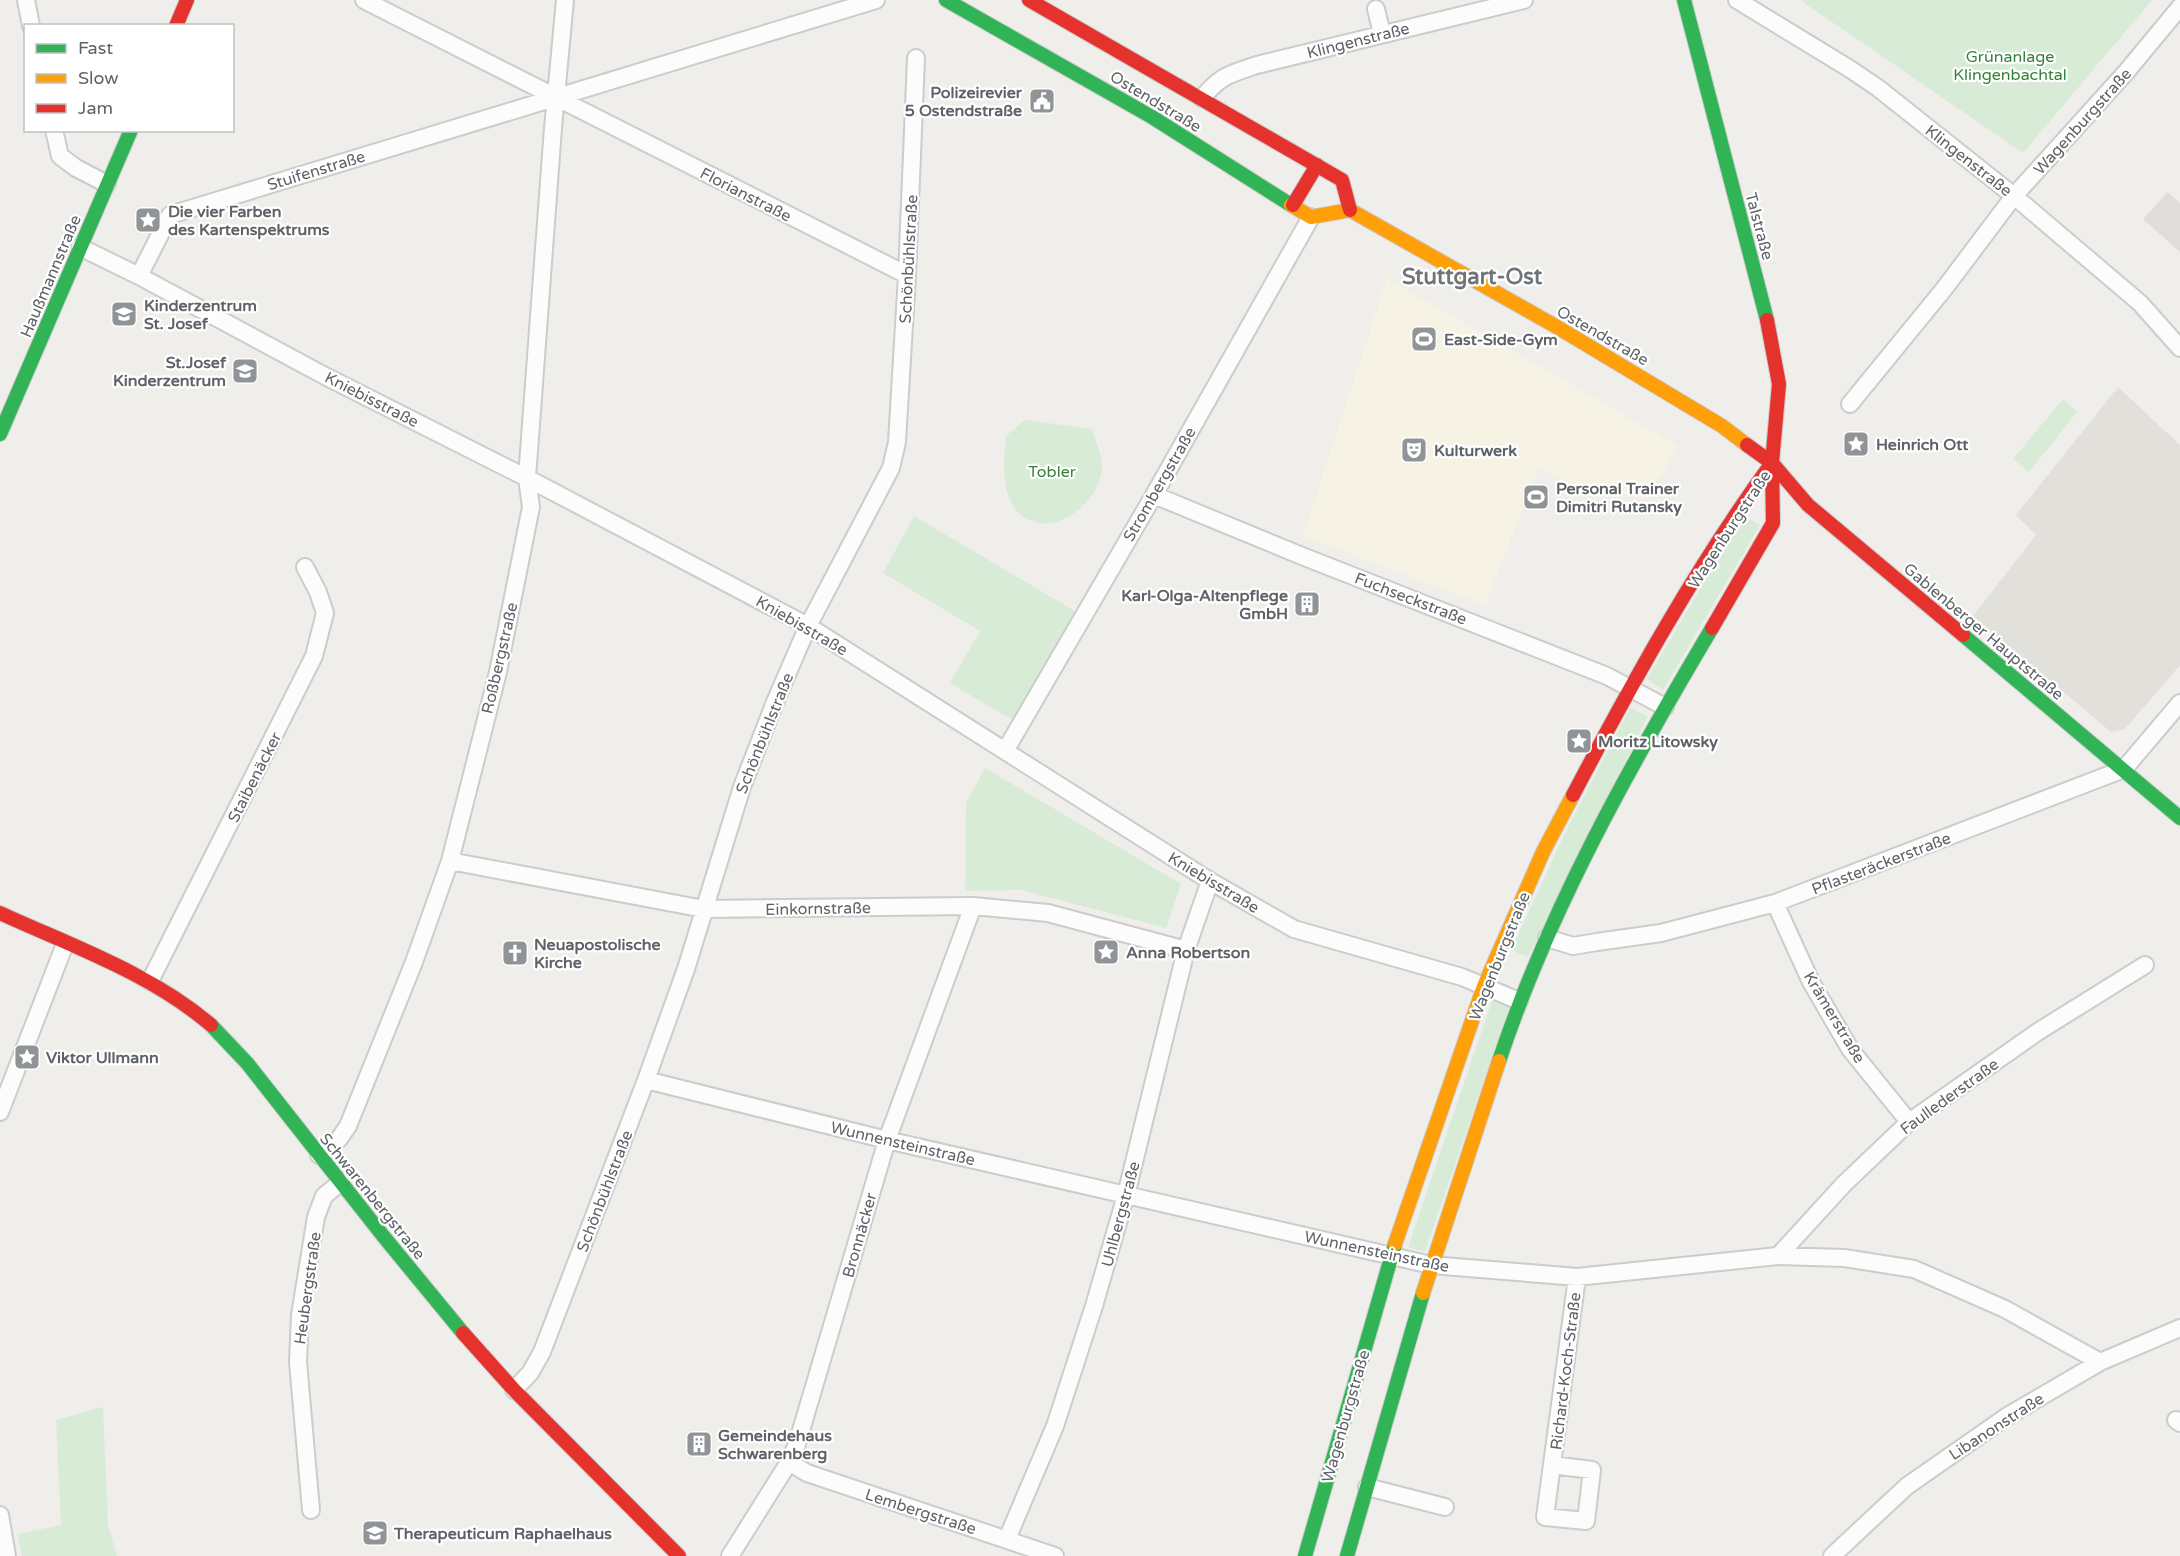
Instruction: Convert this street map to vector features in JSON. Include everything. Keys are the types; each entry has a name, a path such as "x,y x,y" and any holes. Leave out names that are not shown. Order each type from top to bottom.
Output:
{"street":[{"path":"26,0 31,24"},
{"path":"177,24 187,0"},
{"name":"Florianstraße","path":"364,0 907,275"},
{"name":"Roßbergstraße","path":"319,1155 339,1139 348,1126 414,962 450,861 498,672 531,507 527,478 553,128 565,0"},
{"name":"Stuifenstraße","path":"139,276 170,215 876,0"},
{"name":"Ostendstraße","path":"946,0 1152,117 1311,217"},
{"name":"Ostendstraße","path":"1029,0 1342,180 1350,210 1654,384 1722,426 1772,463"},
{"name":"Klingenstraße","path":"1202,98 1216,82 1227,75 1257,65 1524,0"},
{"name":"Talstraße","path":"1684,0 1773,338 1779,384 1772,463"},
{"name":"Klingenstraße","path":"1737,0 1878,88 2014,196 2140,303 2180,348"},
{"name":"Wagenburgstraße","path":"1850,404 1922,316 2014,196 2127,71 2180,7"},
{"path":"1376,9 1382,34"},
{"name":"Schönbühlstraße","path":"514,1390 530,1373 542,1352 646,1080 686,969 742,787 775,702 808,626 891,468 897,442 916,58"},
{"path":"54,132 60,156 76,168 107,184"},
{"name":"Haußmannstraße","path":"0,434 129,132"},
{"path":"1293,205 1317,165"},
{"path":"1311,217 1350,210"},
{"name":"Strombergstraße","path":"1005,751 1154,495 1311,217"},
{"name":"Kniebisstraße","path":"80,247 808,626 1210,881 1294,929 1462,977 1519,1001"},
{"name":"Wagenburgstraße","path":"1305,1556 1391,1256 1484,986 1543,852 1630,687 1742,504 1772,463"},
{"name":"Wagenburgstraße","path":"1347,1556 1431,1265 1519,1001 1591,843 1665,707 1773,523 1772,463"},
{"name":"Gablenberger Hauptstraße","path":"1772,463 1808,505 2180,818"},
{"name":"Fuchseckstraße","path":"1154,495 1607,676 1665,707"},
{"name":"Staibenäcker","path":"150,981 314,656 325,613 318,592 305,567"},
{"name":"Pflasteräckerstraße","path":"1547,938 1573,946 1661,933 1775,903 2124,769 2180,703"},
{"name":"Einkornstraße","path":"450,861 704,909 973,906 1048,914 1186,950"},
{"name":"Uhlbergstraße","path":"1007,1539 1055,1426 1094,1306 1126,1195 1186,950 1210,881"},
{"name":"Krämerstraße","path":"1775,903 1811,982 1850,1049 1909,1122"},
{"name":"Bronnäcker","path":"730,1556 789,1462 797,1444 887,1140 973,906"},
{"name":"Schwarenbergstraße","path":"0,913 150,981 190,1007 217,1030 466,1337 514,1390 679,1556"},
{"path":"0,1112 65,944"},
{"name":"Faullederstraße","path":"1778,1257 1844,1184 1909,1122 2038,1031 2145,965"},
{"name":"Wunnensteinstraße","path":"646,1080 887,1140 1431,1265 1577,1277 1778,1257 1844,1258 1914,1269 2006,1309 2100,1362"},
{"name":"Heubergstraße","path":"311,1510 298,1362 300,1315 316,1217 324,1196 340,1182"},
{"name":"Richard-Koch-Straße","path":"1552,1465 1577,1277"},
{"name":"Libanonstraße","path":"1832,1556 1908,1486 2006,1417 2100,1362 2180,1328"},
{"name":"Lembergstraße","path":"789,1462 807,1473 1054,1556"},
{"path":"1367,1487 1445,1507"},
{"path":"0,1515 7,1556"}],"shaded area":[{"path":"2168,192 2180,203 2180,252 2143,219"},
{"path":"1387,279 1678,446 1661,476 1650,487 1648,499 1586,486 1585,493 1539,467 1485,605 1303,536"},
{"path":"2118,387 2180,445 2180,665 2125,729 2111,732 1973,616 2036,535 2016,515"}],"green space":[{"name":"Grünanlage Klingenbachtal","path":"1800,0 2152,0 2023,153"},
{"path":"2063,399 2077,412 2029,472 2013,459"},
{"name":"Tobler","path":"1025,420 1092,429 1102,464 1100,478 1094,492 1084,504 1059,521 1045,523 1031,521 1018,512 1008,495 1004,475 1006,436"},
{"path":"914,516 1080,614 1014,721 950,683 980,631 883,573"},
{"path":"1743,516 1760,525 1663,690 1647,679"},
{"path":"1630,708 1648,716 1528,957 1511,950 1566,831"},
{"path":"985,768 1181,884 1166,928 1021,890 965,891 966,803"},
{"path":"1492,1001 1509,1007 1425,1252 1408,1247"},
{"path":"103,1407 108,1525 117,1556 22,1556 17,1534 61,1525 56,1420"}],"traffic: fast":[{"path":"946,0 1152,117 1291,205"},
{"path":"1684,0 1767,320"},
{"path":"0,434 130,132"},
{"path":"1499,1061 1519,1004 1567,893 1622,785 1712,628"},
{"path":"1963,635 2180,818"},
{"path":"211,1025 247,1063 463,1333"},
{"path":"1305,1556 1395,1244"},
{"path":"1347,1556 1423,1293"}],"traffic: slow":[{"path":"1291,205 1311,217 1350,210 1557,327 1722,426 1747,445"},
{"path":"1395,1244 1484,986 1543,852 1573,795"},
{"path":"1423,1293 1499,1061"}],"traffic: jam":[{"path":"177,24 187,0"},
{"path":"1029,0 1342,180 1350,210"},
{"path":"1293,205 1317,165"},
{"path":"1712,628 1773,523 1772,463 1779,384 1767,320"},
{"path":"1747,445 1772,463 1808,505 1963,635"},
{"path":"1573,795 1666,625 1717,543 1772,463"},
{"path":"0,913 136,975 162,990 211,1025"},
{"path":"463,1333 514,1390 679,1556"}],"place":[{"name":"Polizeirevier 5 Ostendstraße","path":"1042,101"},
{"name":"Die vier Farben des Kartenspektrums","path":"148,220"},
{"name":"Kinderzentrum St. Josef","path":"124,314"},
{"name":"East-Side-Gym","path":"1424,339"},
{"name":"St.Josef Kinderzentrum","path":"245,371"},
{"name":"Heinrich Ott","path":"1856,444"},
{"name":"Kulturwerk","path":"1414,450"},
{"name":"Personal Trainer Dimitri Rutansky","path":"1536,497"},
{"name":"Karl-Olga-Altenpflege GmbH","path":"1307,604"},
{"name":"Moritz Litowsky","path":"1579,741"},
{"name":"Anna Robertson","path":"1106,952"},
{"name":"Neuapostolische Kirche","path":"515,953"},
{"name":"Viktor Ullmann","path":"27,1057"},
{"name":"Gemeindehaus Schwarenberg","path":"699,1444"},
{"name":"Therapeuticum Raphaelhaus","path":"375,1533"}],"district":[{"name":"Stuttgart-Ost","path":"1472,276"}]}
